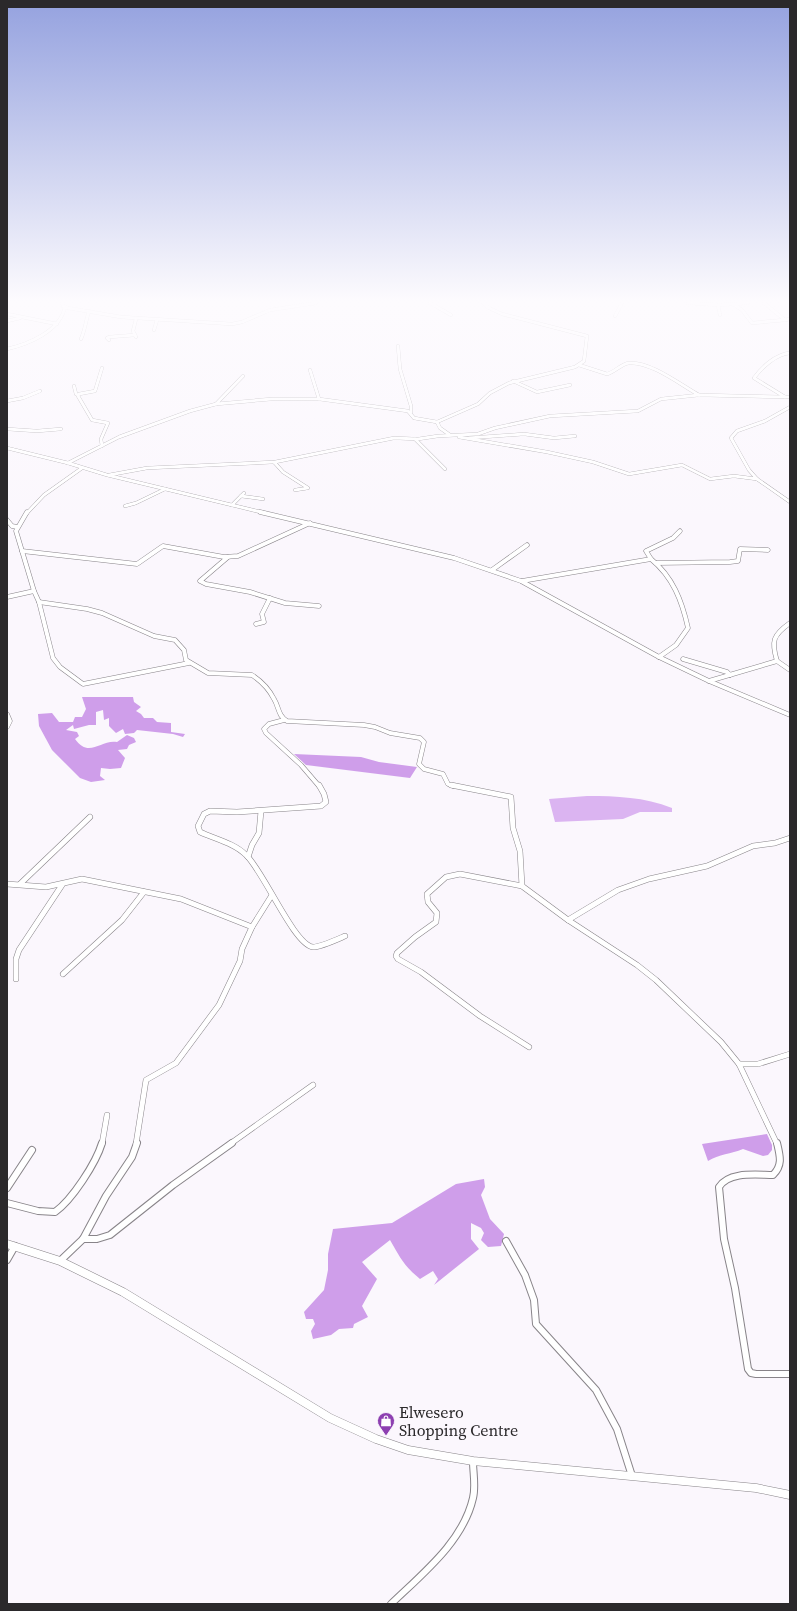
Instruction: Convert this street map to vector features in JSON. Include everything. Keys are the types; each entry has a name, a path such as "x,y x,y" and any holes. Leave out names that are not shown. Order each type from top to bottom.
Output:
{"street":[{"path":"78,394 95,391 99,378"},
{"path":"216,404 241,378"},
{"path":"313,378 319,399"},
{"path":"402,378 414,418 418,420 437,422 478,404 497,388 513,381 525,378"},
{"path":"670,378 700,395"},
{"path":"754,378 788,398"},
{"path":"513,381 536,392 570,385"},
{"path":"74,386 76,394 78,394 92,420 108,423 101,439 102,446"},
{"path":"7,401 23,398 40,391"},
{"path":"107,475 147,468 274,462 394,438 415,439 449,435 478,434 502,426 550,416 645,410 655,400 700,395 788,398"},
{"path":"68,463 140,428 216,404 272,399 319,399 411,412"},
{"path":"790,408 765,421 733,434 731,438 749,470 757,479 790,502"},
{"path":"437,422 440,428 449,435 547,452 593,462 624,474 633,474 682,465 710,479 734,476 757,479"},
{"path":"7,426 9,427 7,429 37,431 61,429"},
{"path":"463,438 524,434 554,438 575,436"},
{"path":"415,439 444,469"},
{"path":"7,448 68,463 107,475 454,558 492,570 521,581 659,657 709,681 790,715"},
{"path":"274,462 283,472 308,488 295,490"},
{"path":"82,468 50,490 25,514 16,530 34,591 39,602 53,658 60,667 83,684 189,663"},
{"path":"125,506 136,503 165,489"},
{"path":"232,505 243,494 263,499"},
{"path":"7,520 12,526 17,527"},
{"path":"22,551 137,564 141,563 158,547 163,546 228,557 245,554 260,545 310,523"},
{"path":"659,657 676,645 688,628 680,597 646,551 668,540 680,531"},
{"path":"492,570 527,545"},
{"path":"656,563 730,562 738,561 740,559 740,548 768,550"},
{"path":"228,557 200,581 206,584 250,592 285,604 319,606"},
{"path":"521,581 553,574 651,559"},
{"path":"7,597 34,591"},
{"path":"256,624 264,622 262,614 270,598"},
{"path":"39,602 87,609 154,636 175,640 184,650 186,660 208,673 252,675 258,679 273,697 279,715 284,720"},
{"path":"790,624 778,631 772,641 773,650 777,661 790,670"},
{"path":"683,659 727,672 730,675"},
{"path":"709,681 777,661"},
{"path":"7,714 10,721 7,726"},
{"path":"345,936 315,946 307,945 272,895 263,877 244,852 228,843 212,839 200,832 198,826 204,814 210,811 261,811 321,806 326,802 320,788 308,772 264,729 268,724 284,720 296,723 364,725 375,727 390,733 420,738 424,742 419,764 424,769 443,774 448,784 454,787 511,797 513,828 520,851 522,886"},
{"path":"248,857 252,845 259,833 261,811"},
{"path":"20,884 90,817"},
{"path":"568,920 618,890 649,879 707,866 753,846 775,843 790,838"},
{"path":"529,1047 480,1016 427,976 398,959 396,956 396,953 414,937 436,922 437,913 426,897 427,894 446,877 460,874 522,886 568,920 637,965 656,980 721,1042 739,1064 777,1142 781,1159 779,1169 772,1175 729,1177 720,1183 718,1187 724,1239 735,1288 748,1369 751,1373 756,1374 790,1374"},
{"path":"7,884 51,886 62,885 75,879 82,879 181,899 252,927"},
{"path":"16,978 16,959 19,950 62,885"},
{"path":"63,974 122,920 144,892"},
{"path":"60,1261 83,1239 106,1196 132,1157 138,1139 146,1080 176,1063 219,1005 240,960 242,949 252,927 272,895"},
{"path":"739,1064 758,1064 790,1054"},
{"path":"83,1239 97,1239 110,1235 173,1186 313,1086"},
{"path":"7,1204 49,1213 57,1211 87,1173 100,1150 108,1115"},
{"path":"7,1188 32,1150"},
{"path":"506,1241 525,1275 534,1300 536,1324 596,1390 617,1429 632,1476"},
{"path":"7,1244 60,1261 123,1292 330,1418 376,1439 408,1450 473,1461 756,1488 790,1495"},
{"path":"7,1260 16,1246"},
{"path":"391,1604 445,1548 462,1526 473,1497 473,1461"}],"shaded area":[{"path":"82,697 133,697 134,702 141,707 136,711 144,718 153,718 157,722 171,723 171,732 185,734 183,737 173,734 137,730 134,733 125,734 123,729 116,733 109,726 109,718 104,720 103,710 96,712 96,725 89,725 74,729 73,725 66,730 77,732 79,736 75,739 80,745 90,748 95,747 106,743 117,742 127,735 134,738 136,742 129,745 127,749 118,750 125,758 121,768 101,768 100,776 105,780 91,782 80,778 52,750 39,726 38,714 52,713 59,722 73,722 75,717 82,717 86,709"},
{"path":"294,754 361,757 379,762 417,767 410,778 306,765"},
{"path":"587,796 641,799 672,808 672,812 640,812 623,819 555,822 549,799"},
{"path":"767,1134 772,1145 772,1150 768,1155 763,1156 743,1149 708,1161 702,1144"},
{"path":"484,1179 485,1187 481,1195 490,1219 504,1234 501,1246 488,1247 481,1240 484,1233 481,1228 471,1223 471,1239 479,1249 434,1285 438,1279 433,1271 420,1279 399,1256 390,1240 362,1262 377,1279 362,1306 368,1317 354,1324 353,1328 339,1329 331,1335 313,1339 311,1331 315,1324 313,1319 306,1319 304,1312 324,1290 328,1270 328,1254 333,1229 392,1223 456,1184"}],"place":[{"name":"Elwesero Shopping Centre","path":"386,1436"}]}
